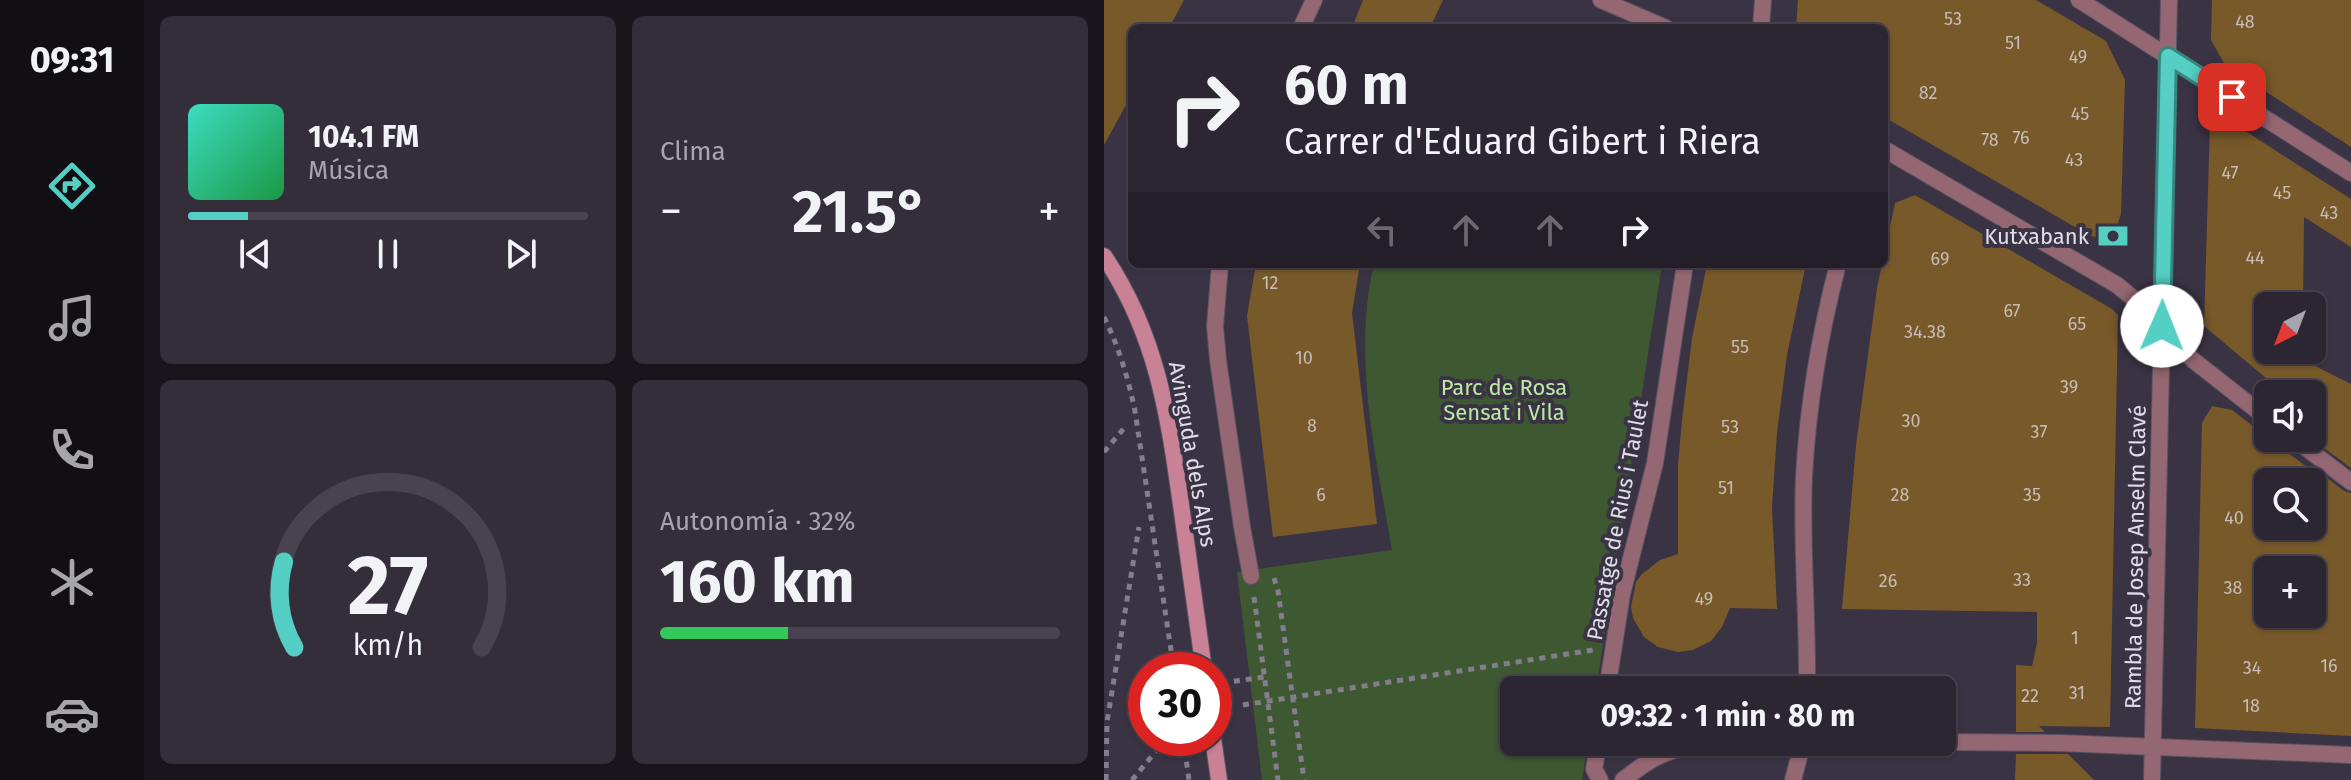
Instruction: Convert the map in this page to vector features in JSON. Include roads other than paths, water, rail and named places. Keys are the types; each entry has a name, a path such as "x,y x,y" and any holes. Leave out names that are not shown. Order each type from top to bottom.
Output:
{"street":[{"path":"1303,24 1314,0"},
{"path":"1601,0 1657,24"},
{"path":"1761,24 1763,0"},
{"path":"2079,0 2351,173"},
{"name":"Rambla de Josep Anselm Clavé","path":"2152,780 2169,0"},
{"path":"1888,151 2136,298 2193,360 2254,408"},
{"name":"Avinguda dels Alps","path":"1104,256 1141,322 1162,388 1201,652"},
{"path":"1220,268 1215,326 1218,360 1251,576"},
{"name":"Passatge de Rius i Taulet","path":"1609,676 1622,594 1655,463 1684,268"},
{"path":"1807,676 1804,476 1815,373 1837,268"},
{"path":"2311,452 2351,482"},
{"path":"1956,742 2351,755"},
{"path":"1216,756 1219,780"},
{"path":"1596,756 1594,769 1600,780"},
{"path":"1623,780 1660,756"},
{"path":"1793,780 1799,756"}],"place":[{"name":"Kutxabank","path":"2113,236"}],"park label":[{"name":"Parc de Rosa Sensat i Vila","path":"1504,400"}]}
